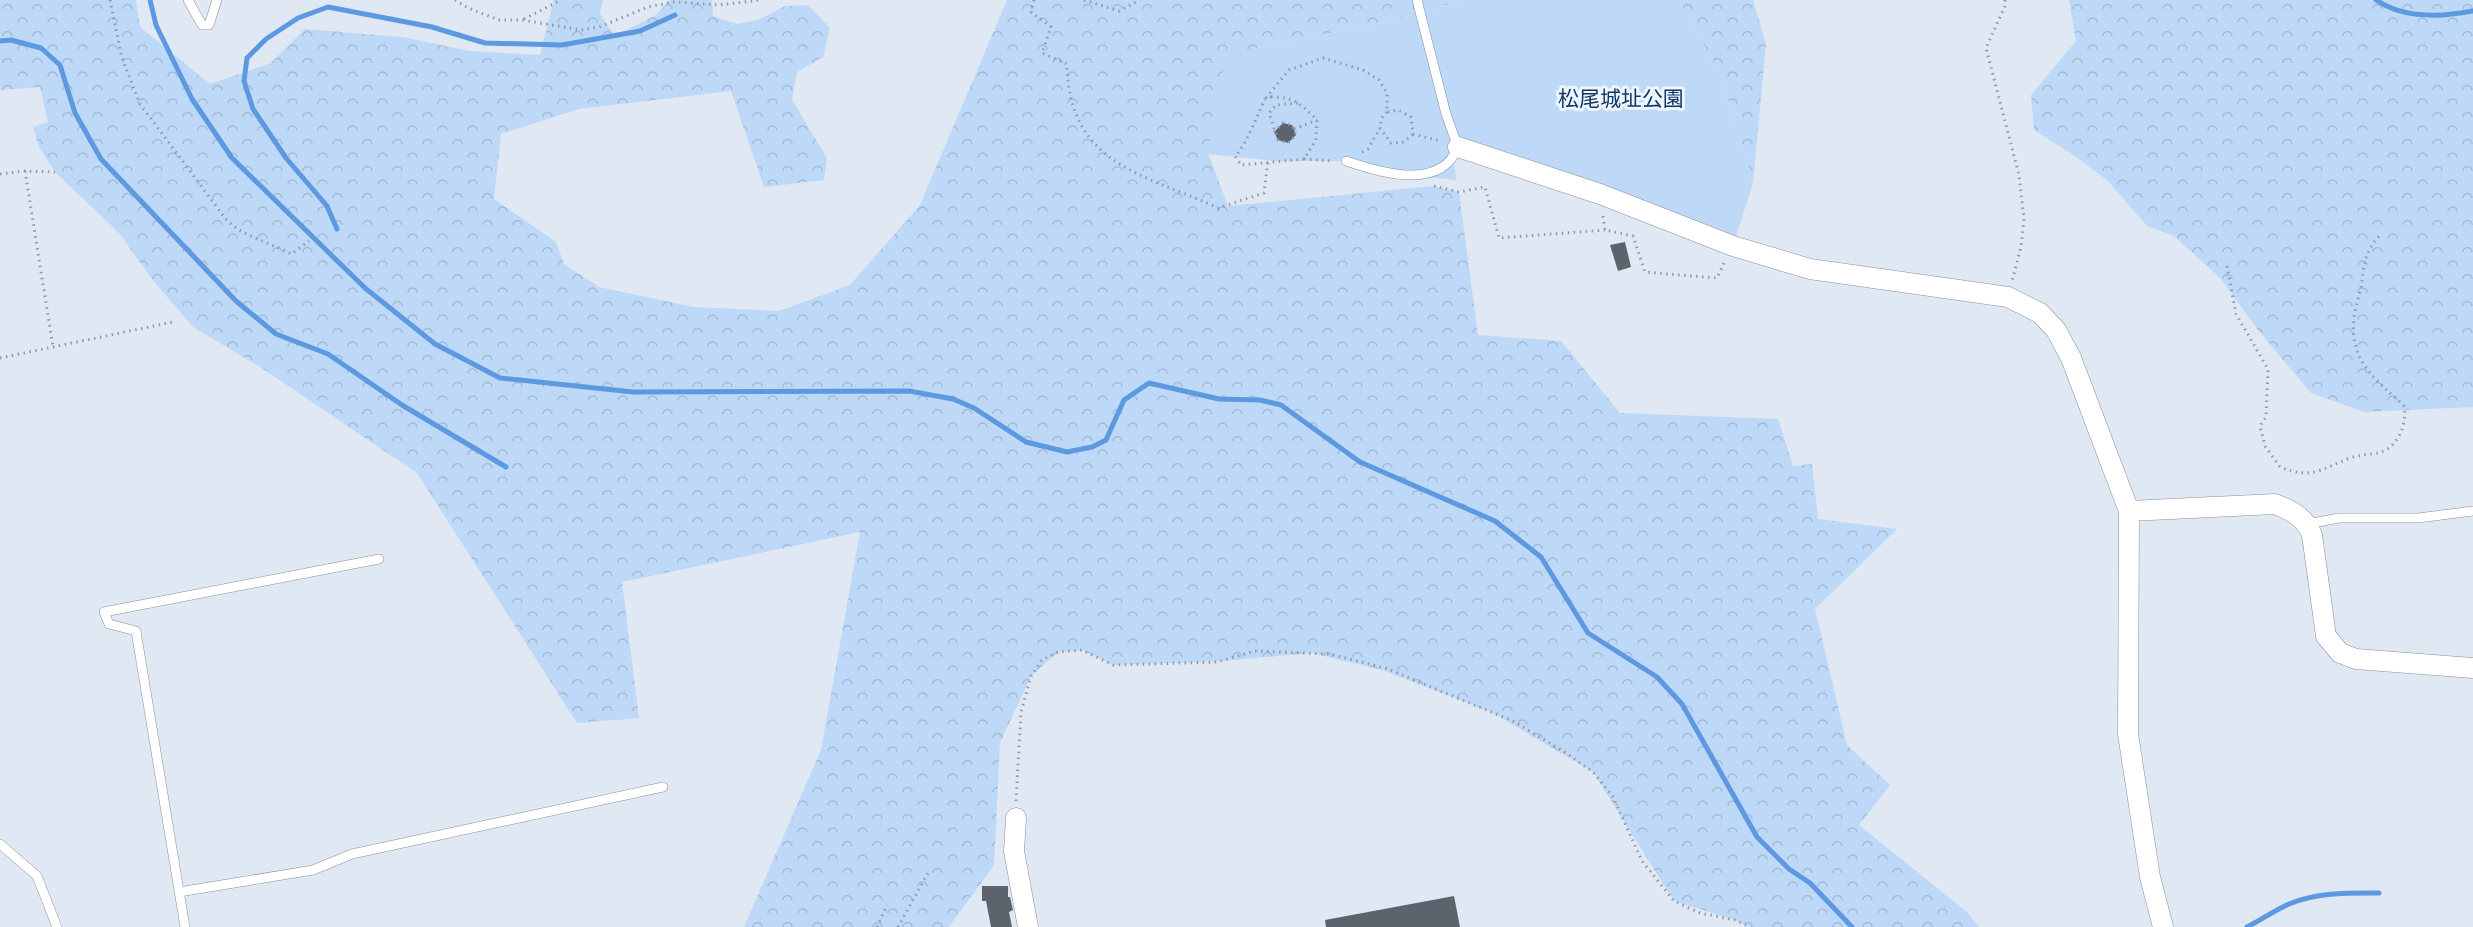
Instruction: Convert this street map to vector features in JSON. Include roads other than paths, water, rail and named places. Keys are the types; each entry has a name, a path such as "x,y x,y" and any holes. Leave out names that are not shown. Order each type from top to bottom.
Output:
{"street":[{"path":"1458,147 1600,194 1733,246 1810,269 2008,297 2040,313 2056,330 2072,358 2129,511 2128,734 2150,878 2163,927"},
{"path":"2129,511 2275,504 2294,512 2307,524 2312,535 2326,636 2340,653 2356,659 2473,668"},
{"path":"1016,818 1014,851 1029,927"}],"lane":[{"path":"188,0 202,25 209,25 217,0"},
{"path":"1346,161 1377,171 1398,174 1431,172 1444,167 1454,159 1458,147 1446,114 1417,0"},
{"path":"2307,524 2339,518 2418,518 2473,511"},
{"path":"185,927 136,631 109,624 104,612 379,559"},
{"path":"179,892 313,870 352,854 663,787"},
{"path":"0,844 37,876 57,927"}],"waterway":[{"path":"150,0 156,25 192,99 232,158 365,288 435,344 500,378 633,392 909,391 953,399 974,408 1026,442 1067,452 1092,447 1106,440 1124,400 1149,383 1219,399 1260,400 1281,405 1360,462 1495,521 1541,557 1588,633 1657,677 1682,704 1757,837 1789,869 1810,883 1852,927"},
{"path":"2376,0 2399,11 2423,15 2473,11"},
{"path":"337,229 327,206 286,158 253,109 244,81 247,58 266,39 298,18 328,7 432,27 485,43 562,45 640,31 675,15"},
{"path":"0,41 11,40 41,48 60,65 75,113 101,159 236,301 276,334 328,354 402,405 506,467"},
{"path":"2247,927 2284,906 2311,897 2379,893"}],"park label":[{"name":"松尾城址公園","path":"1621,98"}]}
